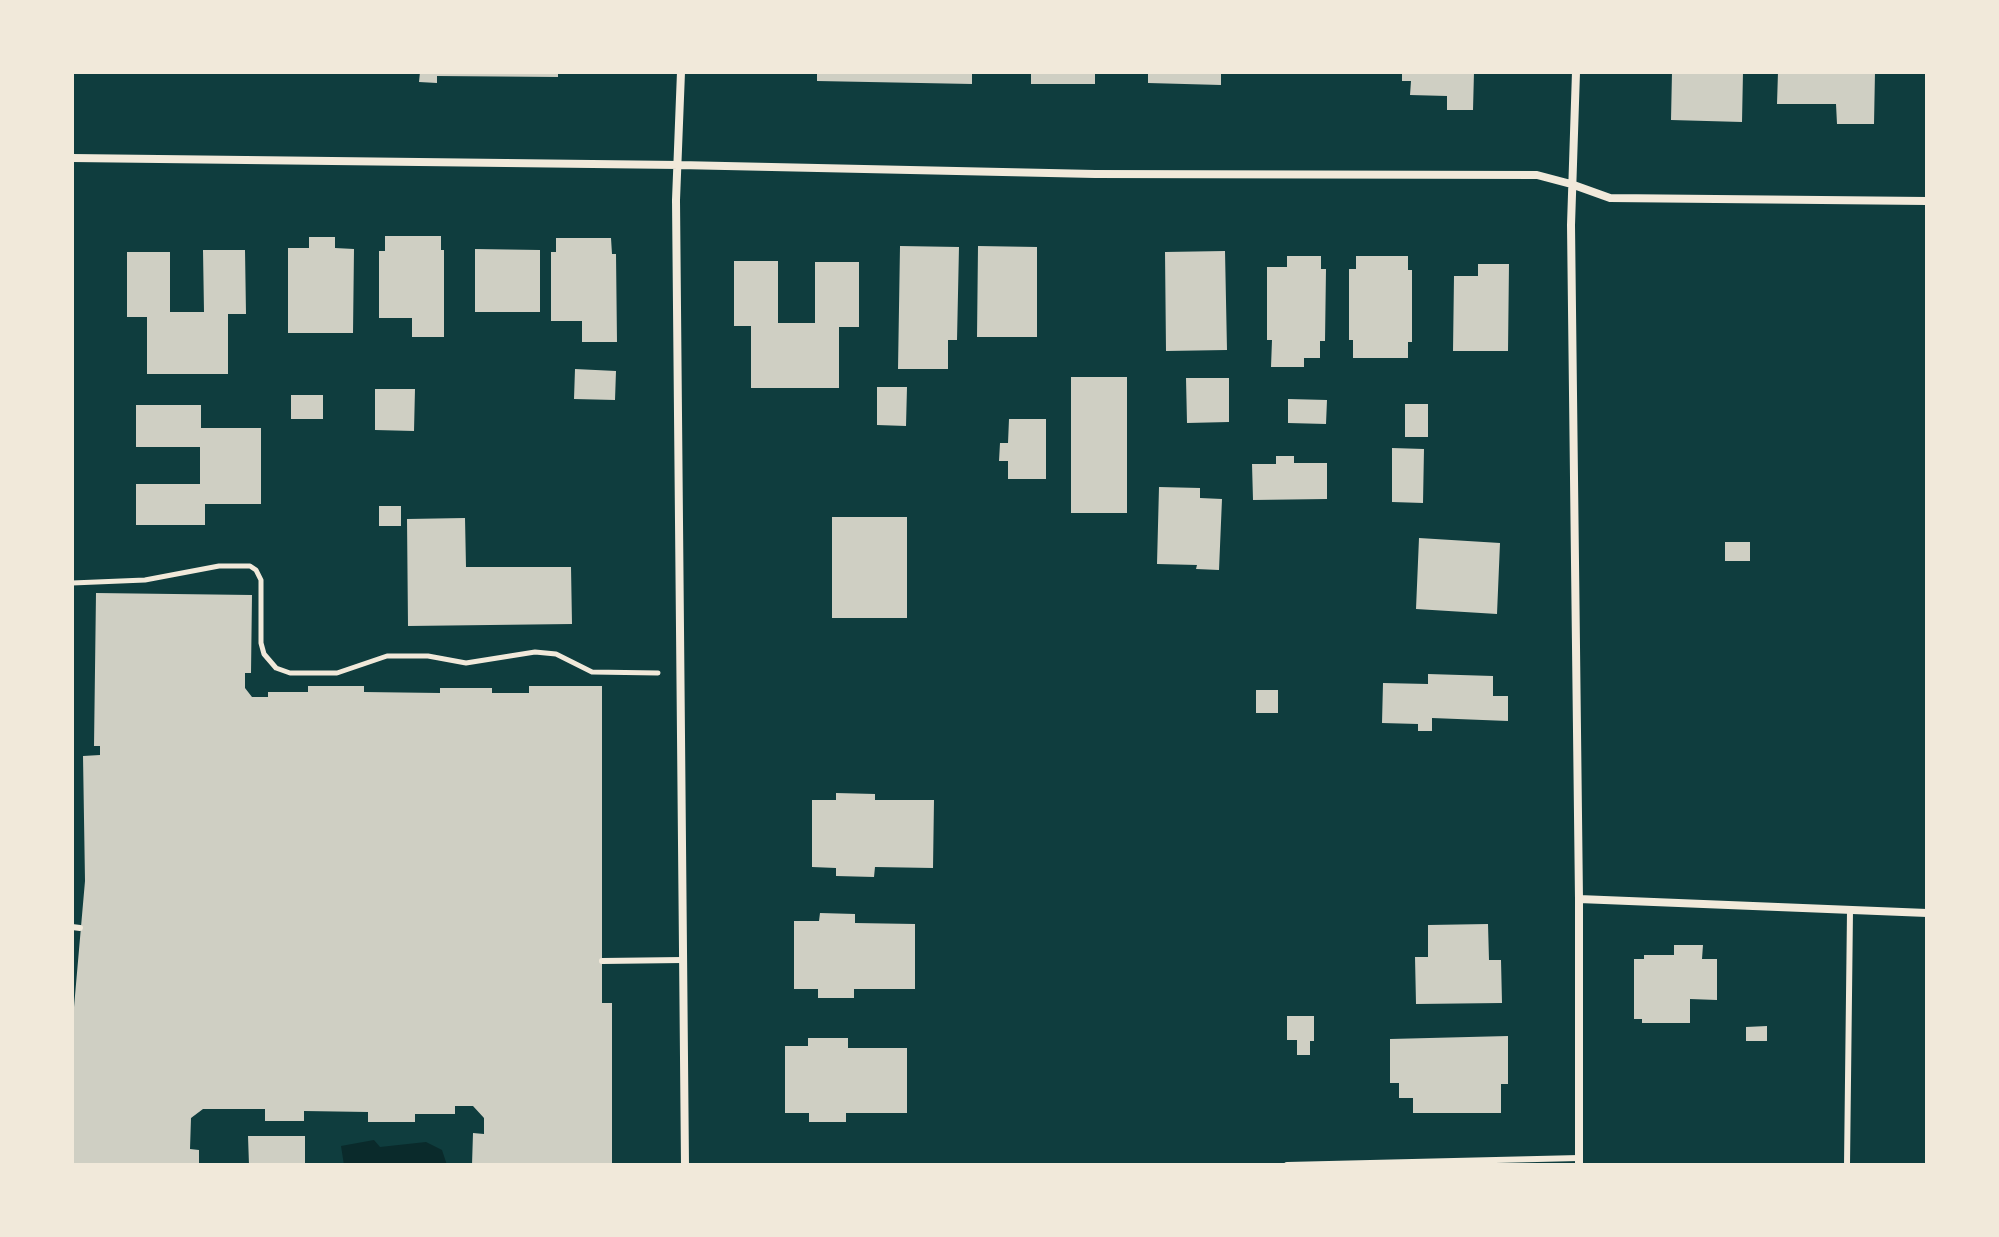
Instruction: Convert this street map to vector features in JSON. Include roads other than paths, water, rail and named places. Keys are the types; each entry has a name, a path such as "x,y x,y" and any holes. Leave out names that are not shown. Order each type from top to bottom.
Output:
{"street":[{"path":"681,72 676,200 685,1165"},
{"path":"1576,72 1571,184 1579,1161"},
{"path":"72,158 1111,174 1537,175 1610,198 1927,201"},
{"path":"1579,899 1927,913"}],"lane":[{"path":"1847,1165 1850,911"},
{"path":"72,927 80,928"},
{"path":"602,961 682,960"},
{"path":"1287,1165 1579,1161"}],"water":[{"path":"374,1140 380,1147 426,1142 442,1150 447,1165 344,1165 341,1146"}]}
